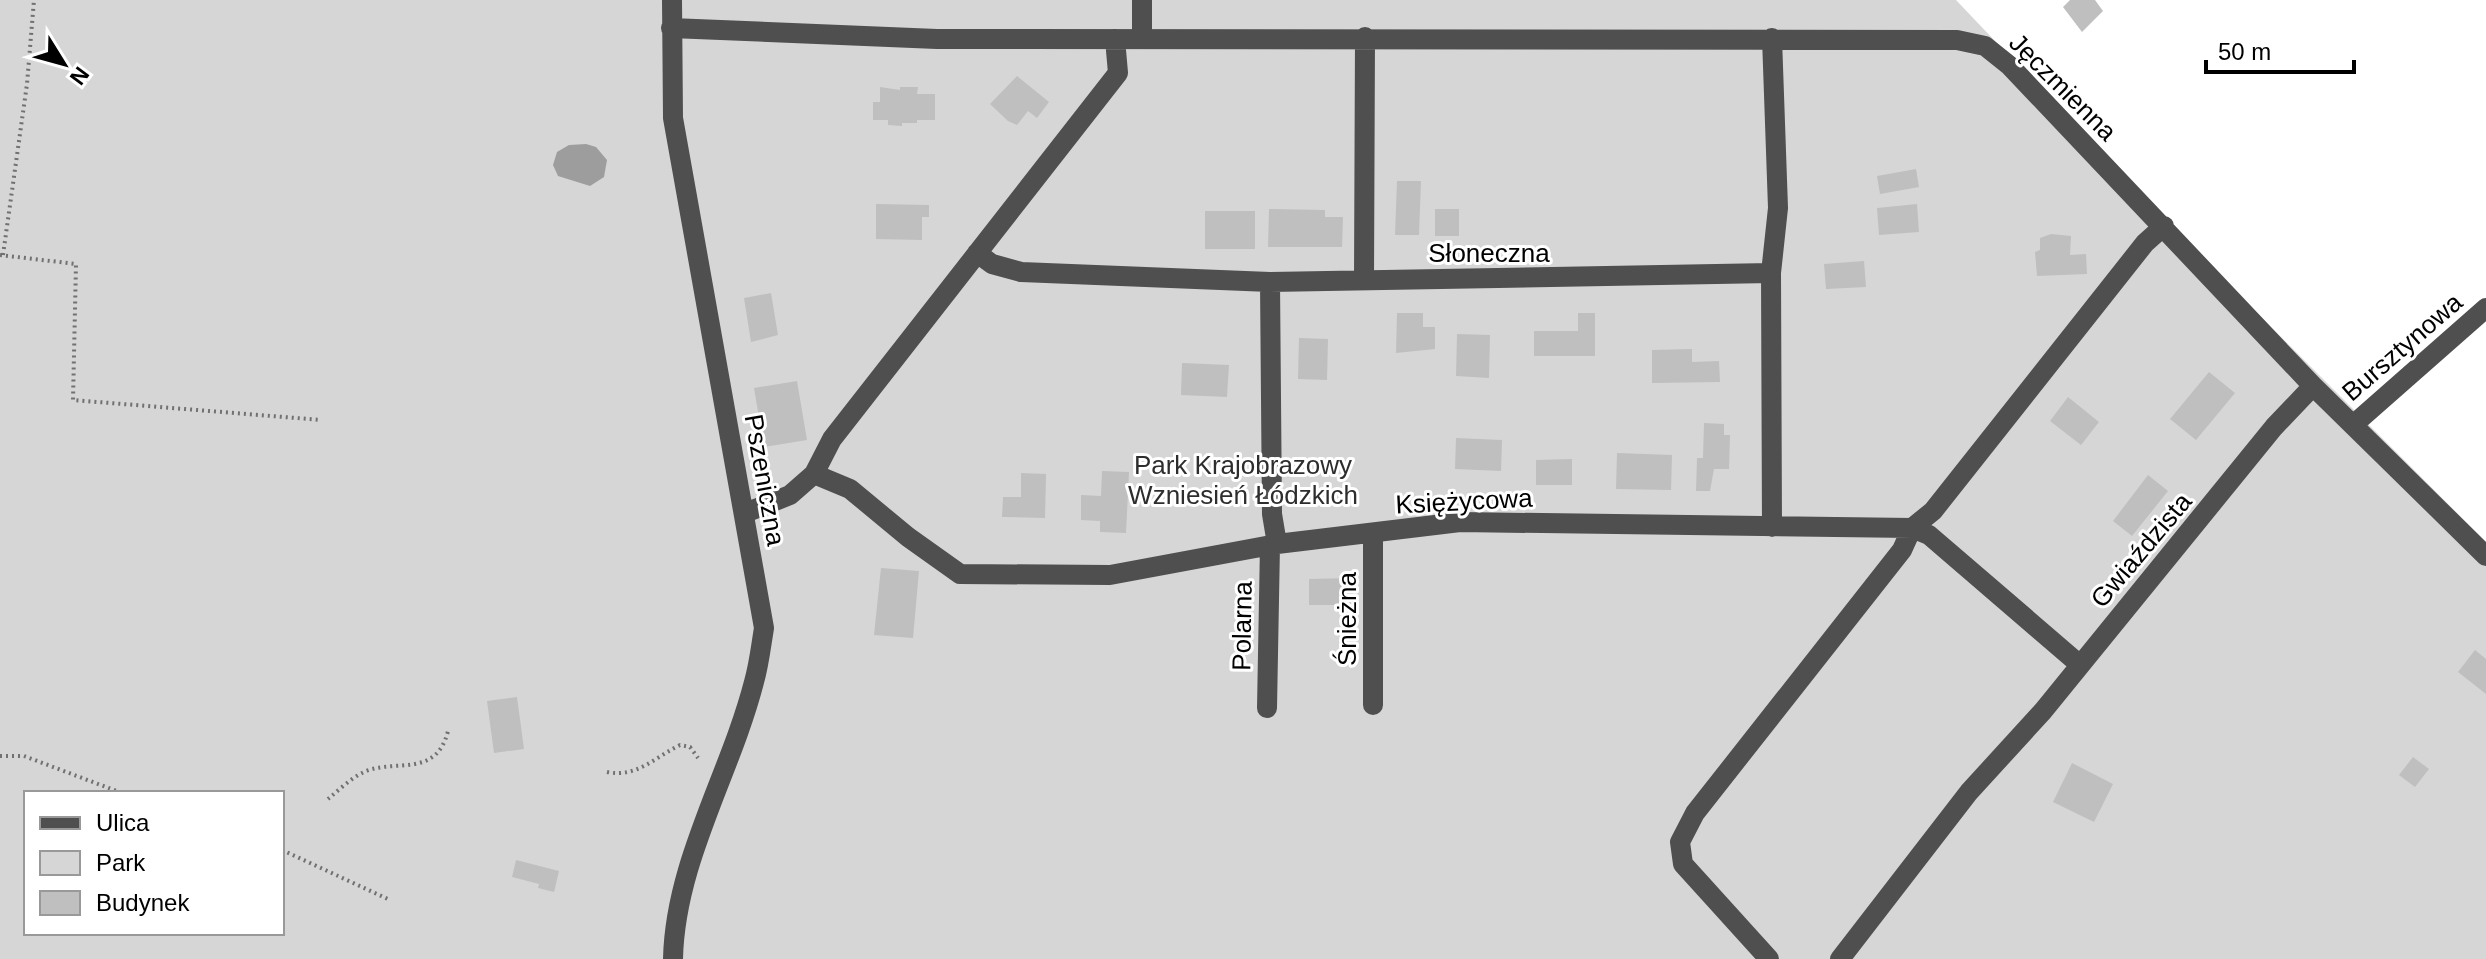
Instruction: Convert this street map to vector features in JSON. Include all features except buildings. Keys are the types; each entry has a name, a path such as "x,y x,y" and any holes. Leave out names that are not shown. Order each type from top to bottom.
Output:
{"street":[{"name":"Pszeniczna","path":"672,0 673,118 764,628 755,681 673,921 673,959"},
{"path":"1142,0 1142,38"},
{"name":"Jęczmienna","path":"671,28 937,39 1772,38 1957,40 1985,46 2010,66 2313,386 2486,556"},
{"path":"1364,279 1365,37"},
{"path":"1772,38 1778,208 1771,273 1772,527"},
{"path":"745,513 790,495 814,474 832,439 1118,73 1115,39"},
{"path":"1769,959 1683,864 1680,842 1695,813 1902,550 1912,528 1933,511 2145,243 2164,226"},
{"name":"Słoneczna","path":"977,253 992,264 1021,272 1270,282 1771,273"},
{"name":"Polarna","path":"1267,708 1273,545 1270,282"},
{"name":"Bursztynowa","path":"2353,425 2486,308"},
{"name":"Gwiaździsta","path":"1840,959 1969,792 2043,711 2274,427 2313,386"},
{"name":"Księżycowa","path":"814,474 850,489 908,537 960,574 1110,575 1273,545 1460,522 1912,528"},
{"path":"1912,528 1929,535 2079,664"},
{"name":"Śnieżna","path":"1373,533 1373,705"}],"path":[{"path":"34,0 27,84 1,255 76,264 73,400 321,420"},
{"path":"328,799 365,771 408,766 435,756 448,731"},
{"path":"607,772 623,774 639,769 680,745 690,747 698,758"},
{"path":"0,756 24,756 117,791"},
{"path":"284,851 390,900"}],"green space":[{"name":"Park Krajobrazowy Wzniesień Łódzkich","path":"0,0 1956,0 2192,248 2486,542 2486,959 0,959"}],"shaded area":[{"path":"569,145 596,147 607,160 604,177 590,186 558,176 553,165 557,152"}]}
